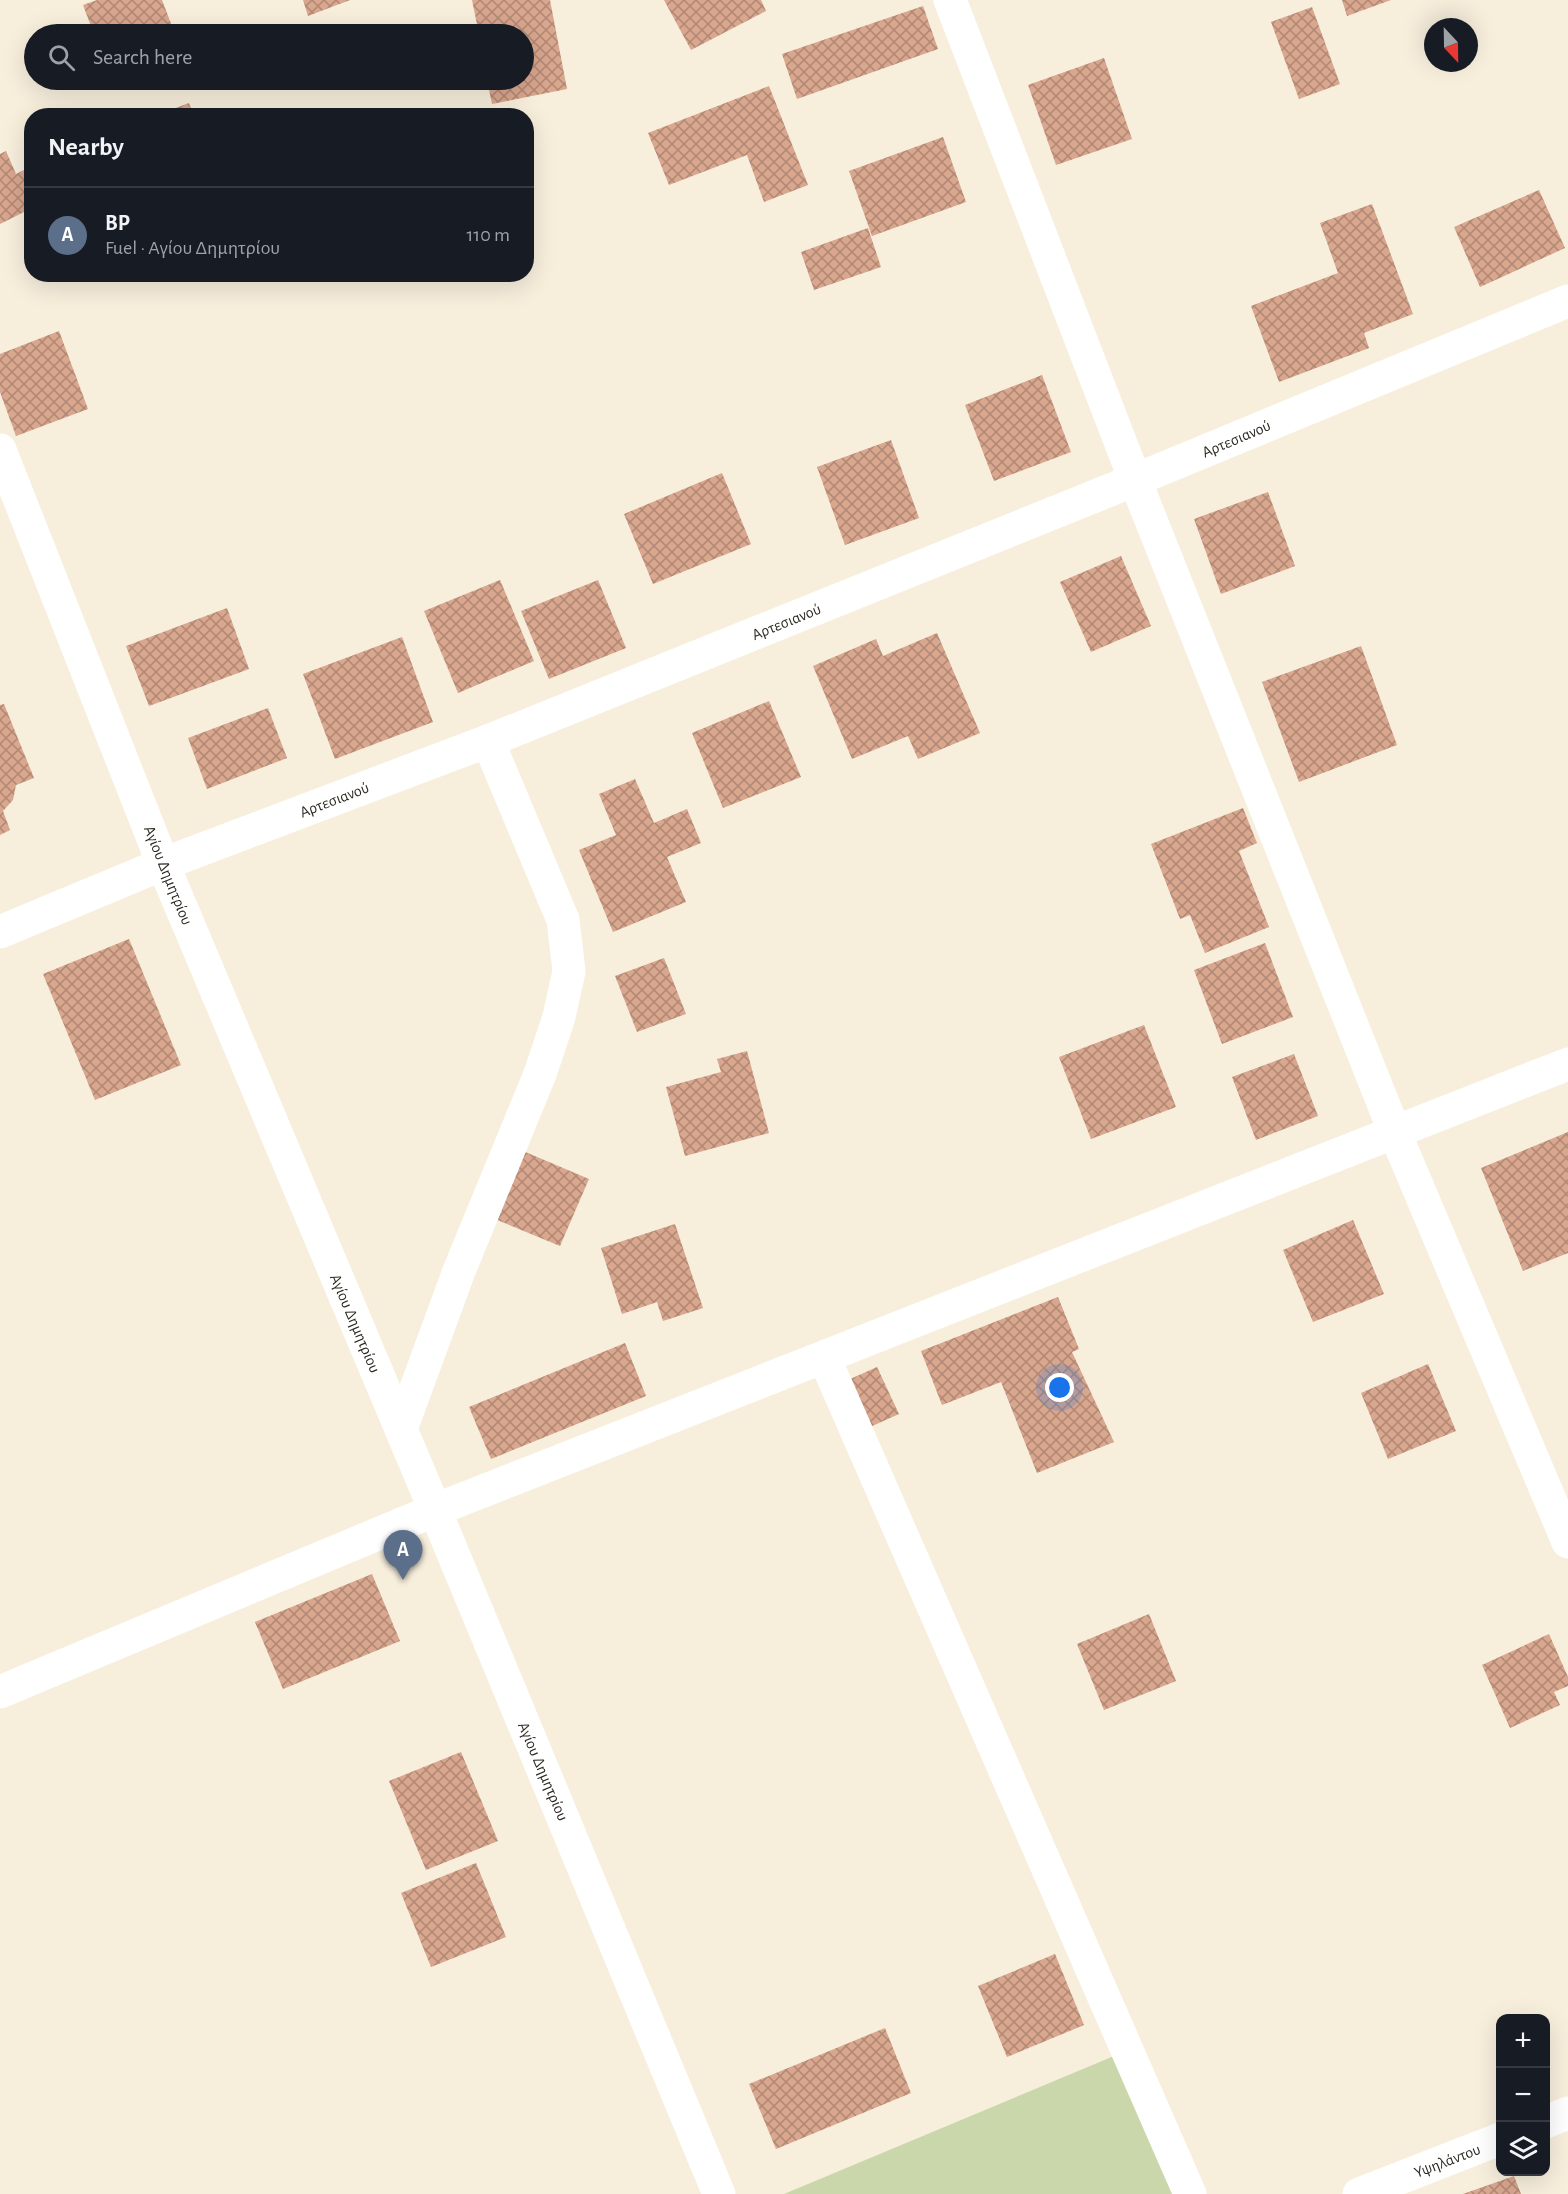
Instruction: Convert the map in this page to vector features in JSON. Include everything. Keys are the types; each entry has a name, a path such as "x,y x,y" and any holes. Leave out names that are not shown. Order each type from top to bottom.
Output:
{"street":[{"path":"950,0 1135,480 1395,1133 1568,1542"},
{"name":"Αρτεσιανού","path":"0,932 163,864 488,741 1135,480 1568,301"},
{"name":"Αγίου Δημητρίου","path":"0,450 163,864 719,2194"},
{"path":"401,1429 459,1271 540,1074 559,1017 569,971 563,920 488,741"},
{"path":"0,1692 435,1510 1568,1064"},
{"path":"824,1357 1190,2194"},
{"path":"1550,2120 1568,2113"},
{"name":"Υψηλάντου","path":"1359,2194 1496,2141"}],"green space":[{"path":"1114,2056 1176,2194 784,2194"}],"building":[{"path":"97,0 162,0 171,24 90,24 83,5"},
{"path":"303,0 350,0 308,16"},
{"path":"472,0 550,0 567,89 492,104 489,90 534,90 534,24 477,24"},
{"path":"664,0 761,0 766,11 691,50"},
{"path":"1342,0 1391,0 1347,16"},
{"path":"923,6 938,49 797,99 782,54"},
{"path":"1312,7 1340,84 1299,99 1271,22"},
{"path":"1104,58 1132,139 1056,165 1028,85"},
{"path":"769,86 808,185 764,202 747,155 669,185 648,133"},
{"path":"189,103 191,108 176,108"},
{"path":"943,137 966,202 872,236 849,171"},
{"path":"6,151 16,174 24,170 24,212 0,224 0,154"},
{"path":"1539,190 1565,248 1480,287 1454,227"},
{"path":"1372,204 1413,314 1364,333 1369,348 1279,382 1251,306 1338,273 1320,223"},
{"path":"868,228 881,267 814,290 801,252"},
{"path":"59,331 88,409 16,436 0,392 0,354"},
{"path":"1042,375 1071,452 994,481 965,405"},
{"path":"891,440 919,518 845,545 817,467"},
{"path":"722,473 751,544 653,584 624,514"},
{"path":"1268,492 1295,566 1221,594 1194,519"},
{"path":"1121,556 1151,626 1091,652 1060,582"},
{"path":"500,580 534,661 458,693 424,611"},
{"path":"598,580 626,648 549,679 521,611"},
{"path":"227,608 249,669 149,706 126,646"},
{"path":"937,633 980,733 918,759 908,736 852,759 813,666 876,639 883,656"},
{"path":"402,637 433,722 335,759 303,674"},
{"path":"1361,646 1397,745 1299,782 1262,682"},
{"path":"769,701 801,777 723,808 692,733"},
{"path":"4,704 34,778 16,785 13,800 3,811 10,830 0,835 0,705"},
{"path":"268,708 287,758 207,789 188,738"},
{"path":"635,779 654,823 687,809 701,843 667,857 686,902 613,932 579,850 616,835 599,794"},
{"path":"1243,808 1257,843 1239,851 1269,927 1205,953 1190,915 1180,919 1151,844"},
{"path":"129,939 181,1065 95,1100 43,974"},
{"path":"1265,943 1293,1017 1222,1044 1194,970"},
{"path":"664,958 686,1014 637,1032 615,976"},
{"path":"1144,1025 1176,1107 1091,1139 1059,1057"},
{"path":"747,1051 769,1133 685,1156 666,1087 721,1072 717,1059"},
{"path":"1294,1054 1318,1116 1256,1140 1232,1077"},
{"path":"1568,1132 1568,1253 1523,1271 1481,1168"},
{"path":"523,1151 589,1179 560,1246 495,1219"},
{"path":"1353,1220 1384,1294 1313,1322 1283,1250"},
{"path":"675,1224 703,1308 663,1321 657,1302 622,1314 601,1248"},
{"path":"1058,1297 1079,1349 1072,1352 1114,1442 1037,1473 1001,1382 942,1405 921,1351"},
{"path":"625,1343 646,1396 491,1459 469,1407"},
{"path":"1428,1364 1456,1431 1388,1459 1361,1393"},
{"path":"877,1367 899,1414 870,1427 848,1380"},
{"path":"372,1574 400,1641 283,1689 255,1622"},
{"path":"1149,1614 1176,1681 1104,1710 1077,1644"},
{"path":"1549,1634 1568,1677 1568,1686 1554,1692 1560,1705 1510,1728 1482,1665"},
{"path":"461,1752 498,1841 426,1870 389,1781"},
{"path":"476,1863 506,1937 431,1967 401,1893"},
{"path":"1055,1954 1084,2025 1007,2057 978,1986"},
{"path":"885,2028 911,2093 776,2149 749,2084"},
{"path":"1514,2176 1521,2194 1463,2194"}],"place":[{"name":"BP","path":"403,1580"}]}
